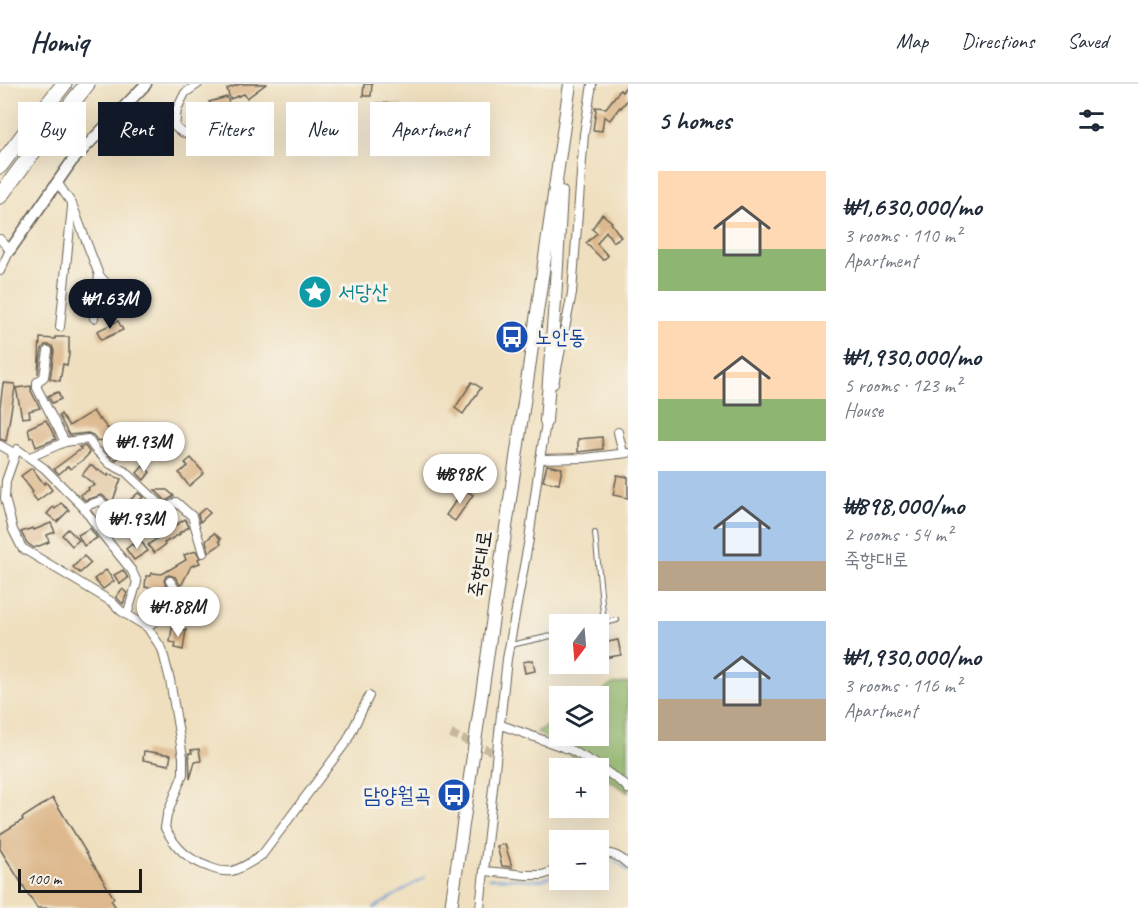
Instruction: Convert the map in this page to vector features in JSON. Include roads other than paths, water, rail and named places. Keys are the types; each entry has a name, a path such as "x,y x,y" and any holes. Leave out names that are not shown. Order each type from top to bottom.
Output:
{"highway":[{"path":"0,166 64,84"},
{"path":"0,196 87,84"}],"main road":[{"name":"죽향대로","path":"451,908 570,84"},
{"path":"546,421 565,118"}],"street":[{"path":"0,271 10,250 72,161 146,84"},
{"path":"186,134 175,127 177,109 185,93 198,84"},
{"path":"480,908 510,645 529,539 546,421 572,293 584,134 592,84"},
{"path":"57,182 72,204 99,276 128,308"},
{"path":"60,327 72,204"},
{"path":"0,239 10,250"},
{"path":"94,318 99,276"},
{"path":"48,351 44,377 37,382 37,388 65,442"},
{"path":"540,459 585,458 626,453 618,432"},
{"path":"30,457 65,442 88,439 110,465 126,472 165,509"},
{"path":"0,445 12,452 13,461"},
{"path":"127,615 136,582 132,571 82,507 44,468 17,449 6,480 5,498 13,530 22,548 112,602 127,615 147,627 162,649 170,680 183,757 183,774 167,814 165,828 183,853 196,862 216,870 231,871 262,855 347,741 369,696"},
{"path":"82,507 100,501 138,535 165,509 176,502 192,516 203,553"},
{"path":"147,627 156,620 176,590 170,581"},
{"path":"501,725 571,750 596,764 628,789"},
{"path":"609,854 620,856 628,864"},
{"path":"485,871 534,875 549,873"}],"lane":[{"path":"595,533 603,614"},
{"path":"609,622 617,620"},
{"path":"510,645 549,636"}],"waterway":[{"path":"609,860 622,865 628,872"},
{"path":"374,908 425,877"},
{"path":"489,878 542,880 549,877"}],"tunnel":[{"path":"451,734 498,754"}],"place":[{"name":"서당산","path":"315,292"},
{"name":"노안동","path":"512,337"},
{"name":"담양월곡","path":"454,795"}]}
